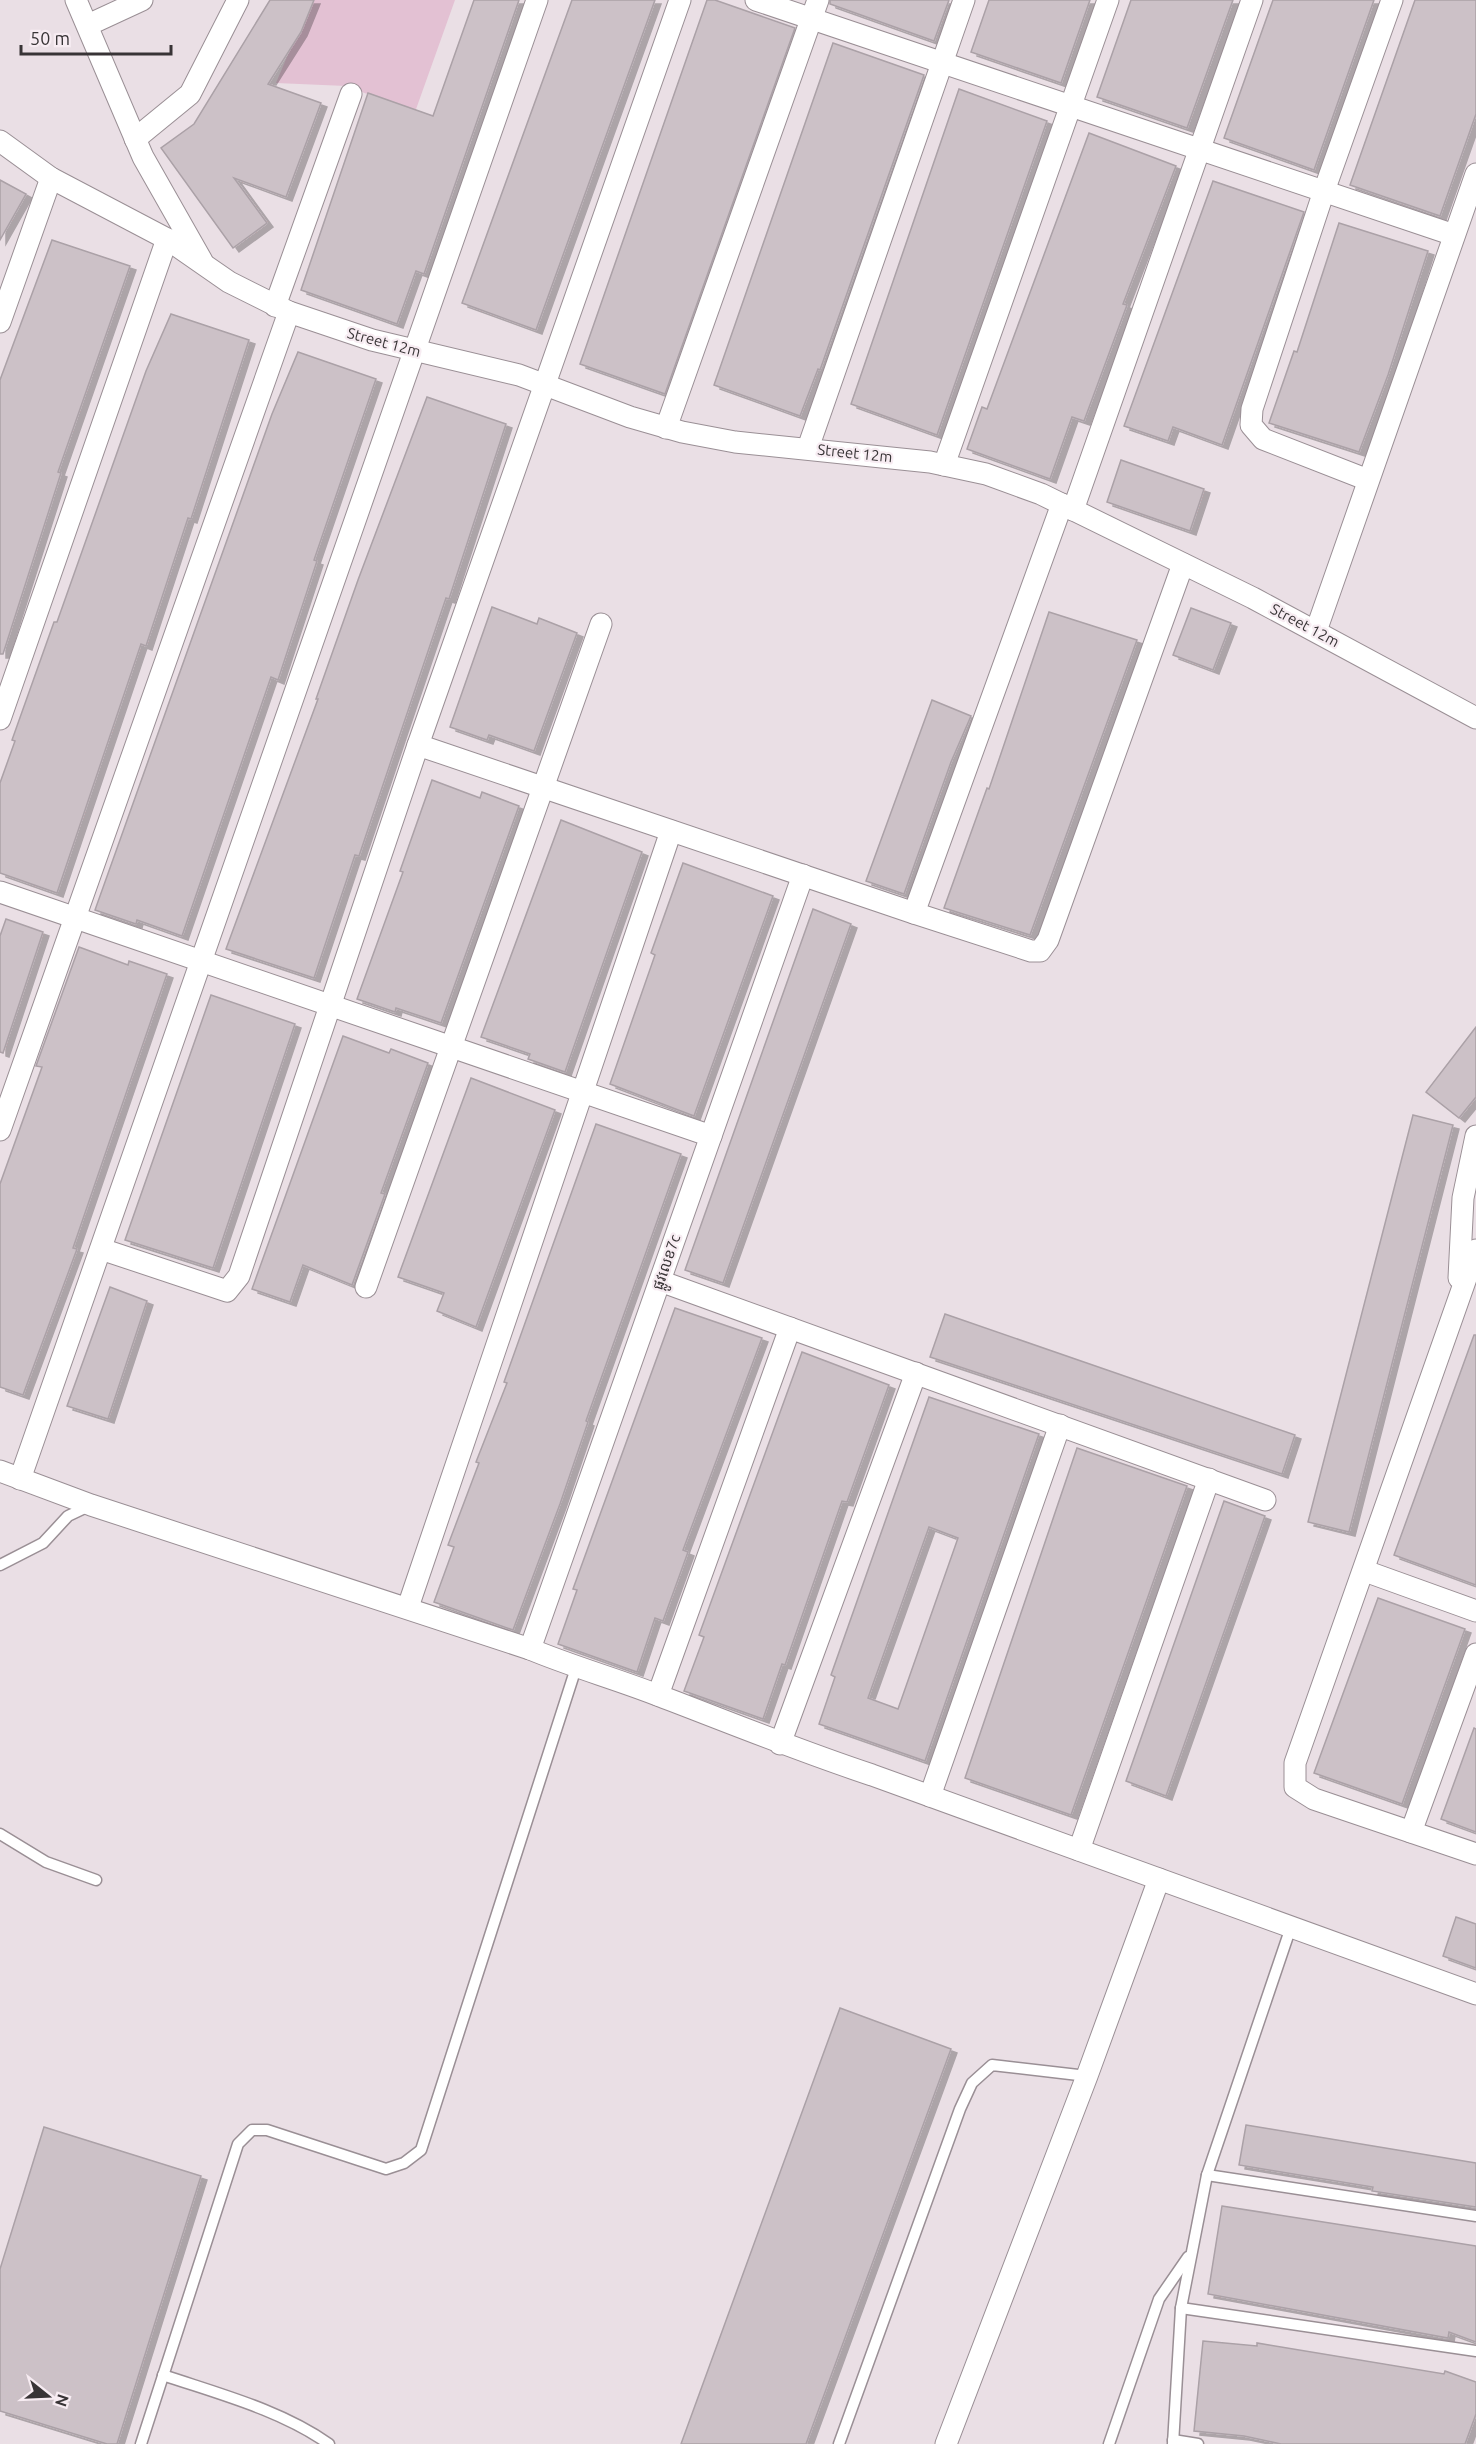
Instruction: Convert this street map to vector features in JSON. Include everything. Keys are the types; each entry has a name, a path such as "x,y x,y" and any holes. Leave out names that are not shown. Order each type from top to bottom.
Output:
{"street":[{"path":"76,0 143,158 205,267"},
{"path":"88,25 142,0"},
{"path":"135,139 190,94 238,0"},
{"path":"20,1479 417,351 537,0"},
{"path":"100,1249 228,1291 239,1276 418,745 680,0"},
{"path":"756,0 815,9 942,63 1454,235"},
{"path":"808,448 964,0"},
{"path":"944,465 1108,0"},
{"path":"914,913 1200,150 1252,0"},
{"path":"1368,480 1263,439 1251,425 1252,409 1324,191 1392,0"},
{"path":"666,428 815,9"},
{"path":"0,1130 282,309 351,94"},
{"name":"Street 12m","path":"0,141 51,178 166,239 229,282 282,309 372,340 546,385 666,428 735,442 808,448 944,465 986,474 1067,507 1183,564 1316,631 1476,718"},
{"path":"1316,631 1476,174"},
{"path":"0,322 51,178"},
{"path":"0,718 166,239"},
{"path":"418,745 914,913 1031,951 1040,951 1048,940 1183,564"},
{"path":"366,1287 601,624"},
{"path":"408,1607 671,831"},
{"name":"ផ្លូវលេខ7c","path":"530,1649 802,875"},
{"path":"0,892 711,1136"},
{"path":"1458,1300 1463,1198 1476,1136"},
{"path":"1476,1250 1296,1763 1295,1787 1314,1799 1476,1854"},
{"path":"660,1281 1265,1500"},
{"path":"658,1695 790,1328"},
{"path":"780,1744 916,1373"},
{"path":"930,1796 1060,1425"},
{"path":"0,1471 91,1505 408,1607 530,1649 576,1668 658,1695 780,1744 1476,1994"},
{"path":"1078,1850 1209,1479"},
{"path":"1365,1571 1476,1611"},
{"path":"1411,1833 1476,1654"},
{"path":"946,2444 1087,2076 1159,1879"}],"lane":[{"path":"0,1564 43,1543 68,1516 91,1505"},
{"path":"141,2444 238,2144 252,2130 267,2130 386,2169 404,2163 421,2150 576,1668"},
{"path":"0,1834 46,1862 96,1880"},
{"path":"1198,2444 1173,2442 1181,2308 1190,2254 1207,2175 1291,1927"},
{"path":"838,2444 960,2109 972,2084 992,2065 1087,2076"},
{"path":"1207,2175 1476,2217"},
{"path":"1109,2444 1160,2299 1190,2254"},
{"path":"1181,2308 1476,2351"},
{"path":"163,2375 277,2416 310,2430 329,2444"}],"shaded area":[{"path":"311,0 455,0 415,112 346,86 276,83"}],"building":[{"path":"270,0 314,0 301,32 268,84 321,103 286,197 234,178 267,223 233,248 161,148 194,124"},
{"path":"474,0 519,0 424,274 416,271 397,324 301,290 368,93 433,116"},
{"path":"572,0 655,0 536,330 462,303"},
{"path":"707,0 715,0 795,28 665,394 580,364"},
{"path":"830,0 949,0 934,41 830,4"},
{"path":"989,0 1090,0 1061,83 971,52"},
{"path":"1131,0 1233,0 1187,128 1097,97"},
{"path":"1273,0 1374,0 1314,170 1224,138"},
{"path":"1415,0 1476,0 1476,114 1440,216 1350,185"},
{"path":"833,43 924,75 820,370 818,369 800,416 714,385"},
{"path":"959,89 1047,121 937,435 851,404"},
{"path":"1089,133 1176,166 1123,304 1127,305 1084,421 1072,417 1050,479 967,449 982,407 987,409"},
{"path":"0,180 26,194 0,240"},
{"path":"1213,181 1304,212 1222,445 1173,427 1168,441 1124,426"},
{"path":"1339,223 1428,251 1388,375 1359,452 1269,423 1294,351 1297,352"},
{"path":"52,240 130,266 58,472 61,473 3,654 0,654 0,380"},
{"path":"171,314 249,340 191,519 188,518 146,646 141,644 57,893 0,873 0,783 15,741 12,740 54,622 57,622 146,371"},
{"path":"298,352 376,379 314,560 317,561 278,680 271,677 182,936 137,920 136,924 95,910 272,414"},
{"path":"427,397 506,424 449,599 446,598 359,856 355,855 314,978 226,949 318,699 316,699 358,580"},
{"path":"1121,460 1204,489 1190,531 1107,502"},
{"path":"492,607 537,624 539,618 577,633 534,751 489,735 487,740 450,727"},
{"path":"1191,608 1231,623 1213,670 1173,655"},
{"path":"1049,612 1137,640 1030,935 944,908 987,788 989,789"},
{"path":"932,700 971,716 951,762 904,894 866,881"},
{"path":"432,780 480,798 482,792 519,806 441,1023 396,1008 395,1012 357,999 403,872 400,871"},
{"path":"561,820 642,852 565,1072 528,1059 530,1054 481,1037"},
{"path":"683,863 773,896 694,1116 610,1084 655,955 651,953"},
{"path":"813,909 851,924 723,1283 685,1270"},
{"path":"6,919 43,932 3,1053 0,1052 0,936"},
{"path":"79,947 128,965 129,961 167,974 73,1248 77,1249 23,1395 0,1387 0,1184 42,1067 36,1066"},
{"path":"211,995 295,1024 213,1268 125,1240"},
{"path":"1476,1027 1476,1097 1459,1118 1426,1092"},
{"path":"343,1036 389,1053 391,1049 428,1063 381,1193 385,1194 352,1285 303,1265 290,1302 252,1289"},
{"path":"471,1078 555,1110 476,1327 437,1311 444,1293 398,1277"},
{"path":"1413,1115 1453,1125 1349,1532 1308,1522"},
{"path":"596,1124 681,1154 586,1421 588,1422 560,1504 513,1630 434,1602 454,1547 448,1545 479,1463 476,1462 507,1383 504,1382"},
{"path":"110,1287 147,1301 108,1419 67,1406"},
{"path":"675,1308 762,1338 683,1550 688,1552 663,1621 655,1618 637,1672 558,1644 577,1590 573,1589"},
{"path":"945,1314 1295,1435 1282,1474 930,1357"},
{"path":"1474,1335 1476,1335 1476,1585 1394,1555"},
{"path":"802,1352 889,1385 847,1502 842,1501 785,1665 782,1664 763,1719 684,1691 704,1637 699,1635"},
{"path":"929,1397 1039,1434 925,1761 819,1724 835,1677 831,1675","holes":["929,1527 958,1538 898,1709 868,1698"]},
{"path":"1077,1448 1187,1486 1071,1815 965,1778"},
{"path":"1224,1501 1265,1516 1166,1796 1126,1781"},
{"path":"1378,1598 1465,1629 1402,1804 1314,1773"},
{"path":"1474,1728 1476,1729 1476,1832 1441,1819"},
{"path":"1456,1917 1476,1924 1476,1968 1443,1956"},
{"path":"840,2008 951,2049 806,2444 681,2444"},
{"path":"1246,2125 1476,2163 1476,2207 1372,2191 1373,2187 1239,2165"},
{"path":"44,2127 201,2176 117,2444 107,2444 0,2411 0,2269"},
{"path":"1222,2206 1476,2246 1476,2342 1449,2332 1448,2338 1208,2294"},
{"path":"1203,2341 1257,2346 1257,2343 1444,2374 1445,2371 1476,2382 1476,2414 1465,2444 1281,2444 1244,2436 1194,2431"}]}
